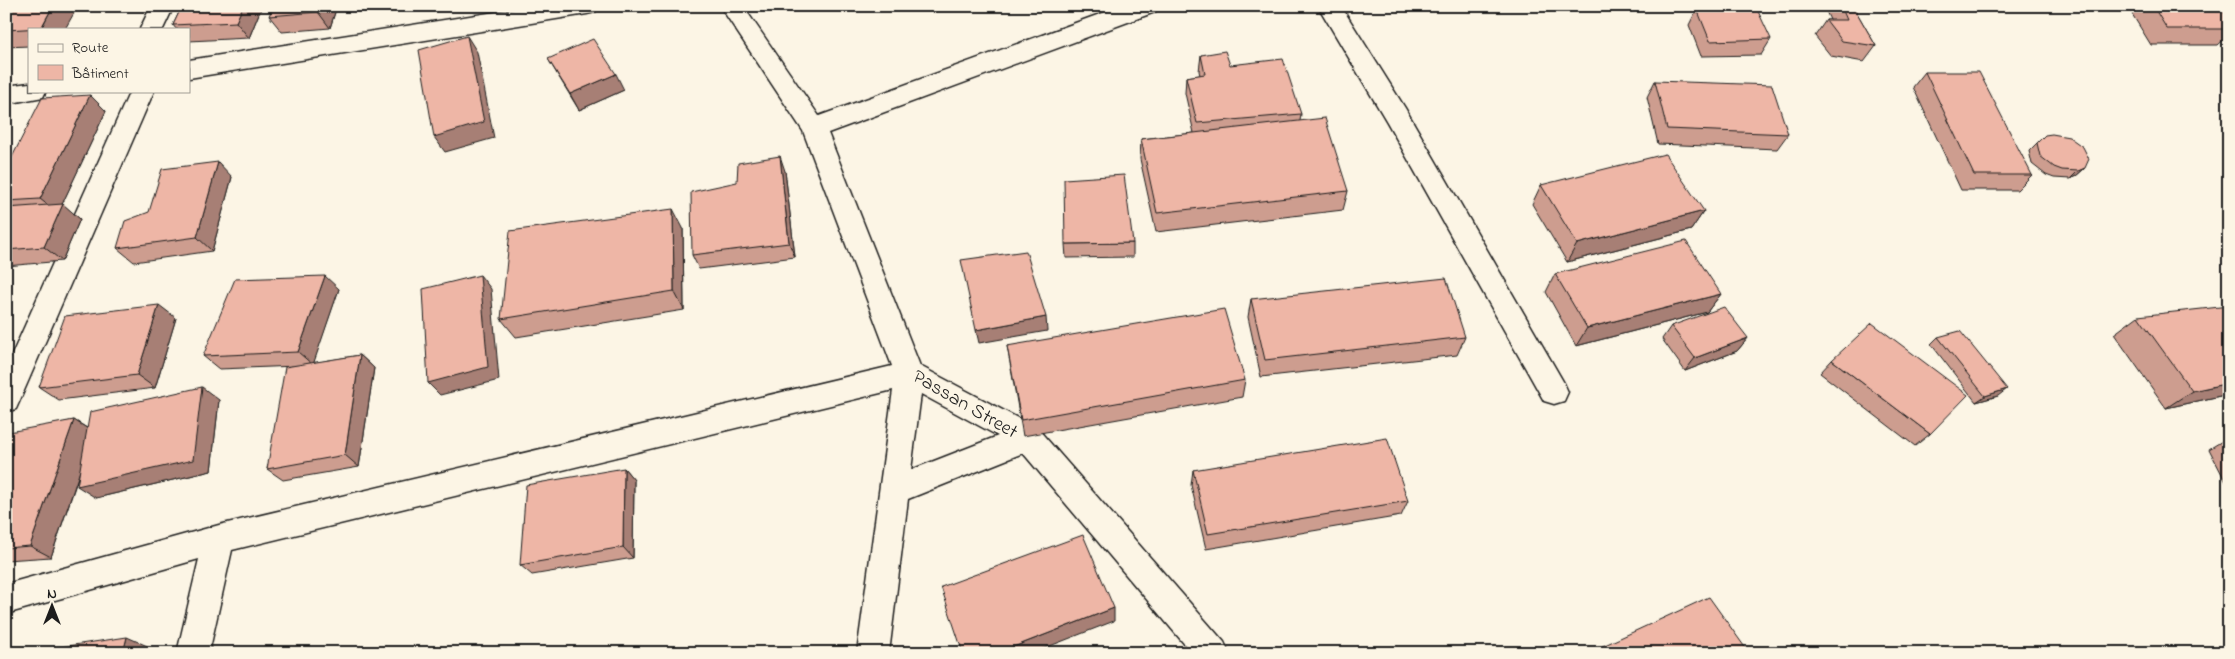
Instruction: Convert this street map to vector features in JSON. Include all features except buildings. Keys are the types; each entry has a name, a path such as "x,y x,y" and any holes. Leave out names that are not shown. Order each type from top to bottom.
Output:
{"street":[{"path":"152,28 164,6"},
{"path":"190,69 587,6"},
{"name":"Passan Street","path":"731,6 814,128 909,374 1028,438 1213,653"},
{"path":"814,128 1147,6"},
{"path":"1329,6 1396,115 1554,392"},
{"path":"6,95 28,92"},
{"path":"6,400 142,92"},
{"path":"6,599 219,539 909,374 873,653"},
{"path":"894,491 1028,438"},
{"path":"194,653 219,539"}]}
